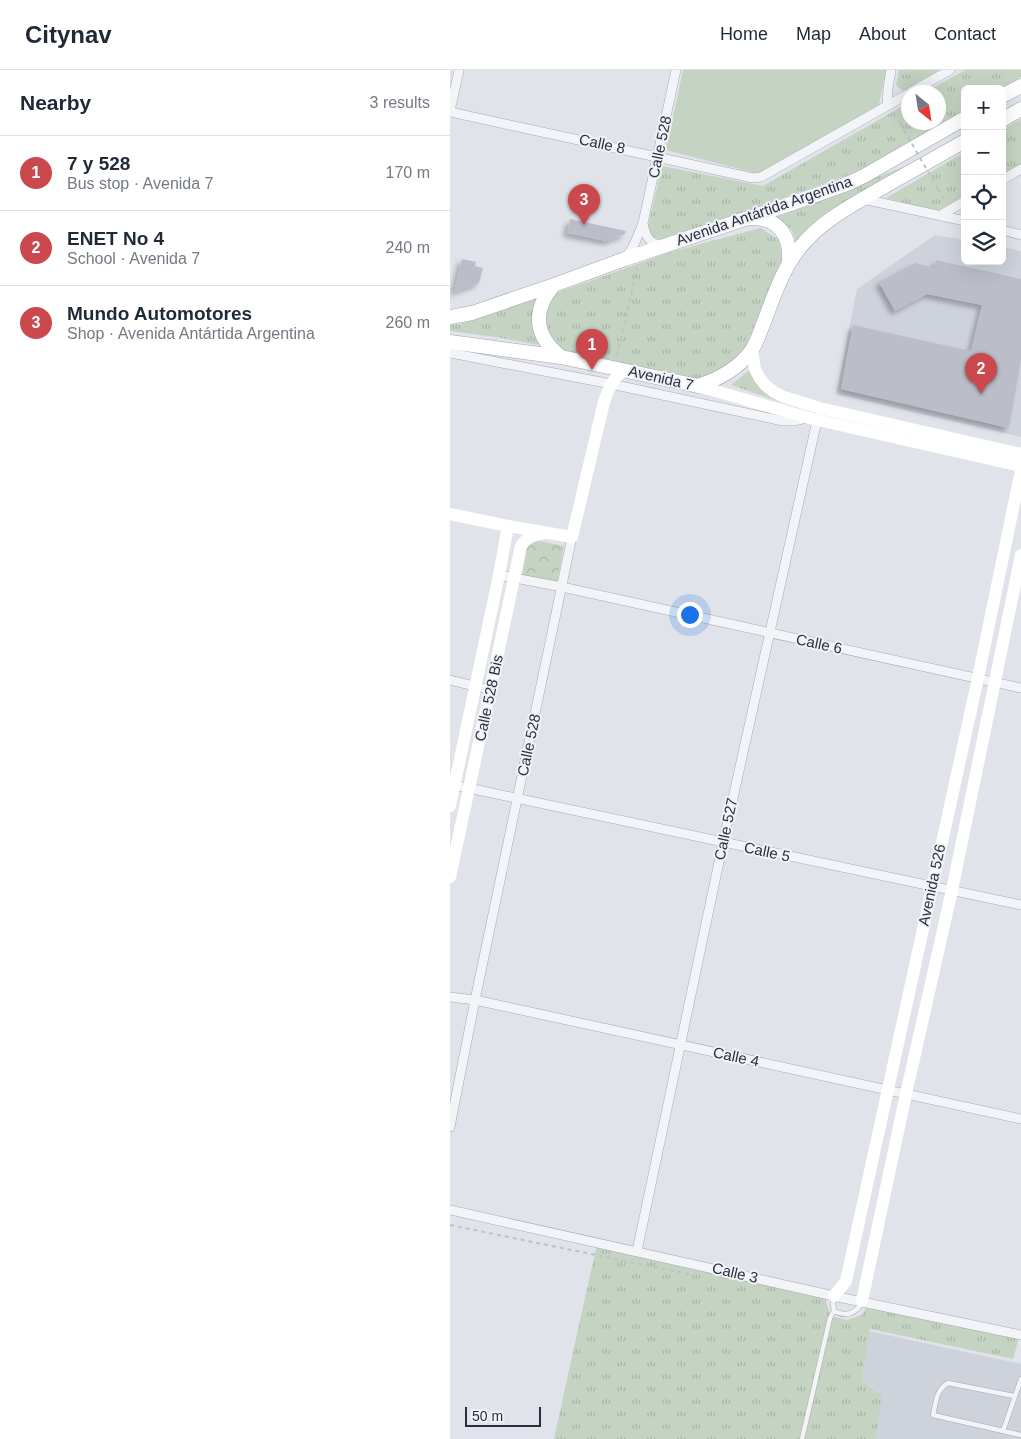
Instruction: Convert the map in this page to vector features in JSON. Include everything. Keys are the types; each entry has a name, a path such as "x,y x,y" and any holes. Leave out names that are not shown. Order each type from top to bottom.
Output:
{"main road":[{"path":"1006,94 1021,86"},
{"path":"1006,118 1021,109"},
{"name":"Avenida Antártida Argentina","path":"554,285 625,258 802,200 855,180 961,120"},
{"name":"Avenida Antártida Argentina","path":"698,386 714,381 728,373 752,350 789,261 816,230 863,199 961,143"},
{"path":"748,218 760,218 771,221 780,228 787,238 790,249 789,261"},
{"path":"450,317 472,313 554,285"},
{"path":"554,285 546,294 538,317 544,340 551,350 561,357"},
{"name":"Avenida 7","path":"450,342 561,357 698,386 1021,466"},
{"name":"Avenida 7","path":"752,350 755,369 765,385 815,415 1021,454"},
{"name":"Calle 528","path":"572,537 604,402 619,369"},
{"name":"Avenida 526","path":"834,1296 846,1281 978,678 1021,470"},
{"path":"450,514 572,537"},
{"name":"Calle 528 Bis","path":"450,806 508,526"},
{"name":"Calle 528 Bis","path":"450,877 455,833 469,789 521,546 531,536 544,533"},
{"name":"Avenida 526","path":"862,1301 952,890 1021,555"}],"street":[{"path":"450,112 459,70"},
{"name":"Calle 528","path":"625,258 634,245 643,224 676,70"},
{"path":"887,106 891,70"},
{"path":"924,85 950,70"},
{"path":"887,106 901,98"},
{"name":"Calle 8","path":"450,112 753,178 762,177 887,106"},
{"path":"1006,178 1021,169"},
{"path":"863,199 961,220"},
{"path":"940,215 961,203"},
{"path":"643,224 648,240 662,246"},
{"path":"1006,231 1021,234"},
{"name":"Avenida 7","path":"450,353 611,384 783,421 793,421 815,415"},
{"name":"Calle 527","path":"637,1251 723,843 770,634 815,415"},
{"name":"Calle 528","path":"450,1127 572,537"},
{"name":"Calle 6","path":"499,575 562,587 1021,688"},
{"path":"450,680 491,690"},
{"name":"Calle 5","path":"454,785 1021,905"},
{"name":"Calle 4","path":"450,996 1021,1118"},
{"name":"Calle 3","path":"450,1210 834,1296 1021,1335"}],"lane":[{"path":"802,1439 830,1318 834,1311 832,1304 834,1296"},
{"path":"834,1311 842,1315 852,1313 862,1301"},
{"path":"1003,1430 1014,1396 1021,1382"},
{"path":"1014,1396 948,1383 942,1387 938,1394 933,1415 1021,1435"}],"path":[{"path":"887,106 900,123 945,201 940,215"},
{"path":"619,369 641,253"}],"shaded area":[{"path":"935,235 961,239 961,265 1006,265 1006,248 1021,251 1021,437 836,394 857,289"},
{"path":"591,1271 1021,1364 1021,1439 554,1439"}],"green space":[{"path":"683,70 886,70 879,105 759,174 666,150"},
{"path":"899,70 939,70 913,85 901,85 901,89 896,85"},
{"path":"965,70 1021,70 1021,77 1006,86 961,85 961,112 946,121 946,85 938,85"},
{"path":"901,107 901,130 930,130 859,171 664,241 652,236 648,226 662,166 763,186"},
{"path":"1021,119 1021,164 1006,173 1006,130 1006,128"},
{"path":"961,154 961,199 938,212 886,198"},
{"path":"903,167 820,219 797,243 791,229 776,217"},
{"path":"761,228 779,240 782,260 744,351 727,369 702,380 562,350 546,331 544,309 553,294 674,251"},
{"path":"539,298 544,346 450,331 450,325 460,324"},
{"path":"751,369 768,394 802,409 731,385"},
{"path":"534,540 564,546 557,583 522,577 527,546"},
{"path":"597,1244 827,1294 826,1302 831,1316 847,1320 862,1315 869,1303 1019,1337 1013,1359 870,1329 861,1381 882,1396 875,1439 554,1439"}],"building":[{"path":"570,219 626,231 625,234 607,241 567,233"},
{"path":"462,259 476,262 475,266 483,268 479,283 454,292"},
{"path":"936,260 1021,279 1021,360 1009,428 841,389 853,325 971,351 982,305 927,294 895,311 879,282 915,263 934,268"}],"place":[{"name":"Mundo Automotores","path":"584,225"},
{"name":"7 y 528","path":"592,370"},
{"name":"ENET No 4","path":"981,394"}]}
